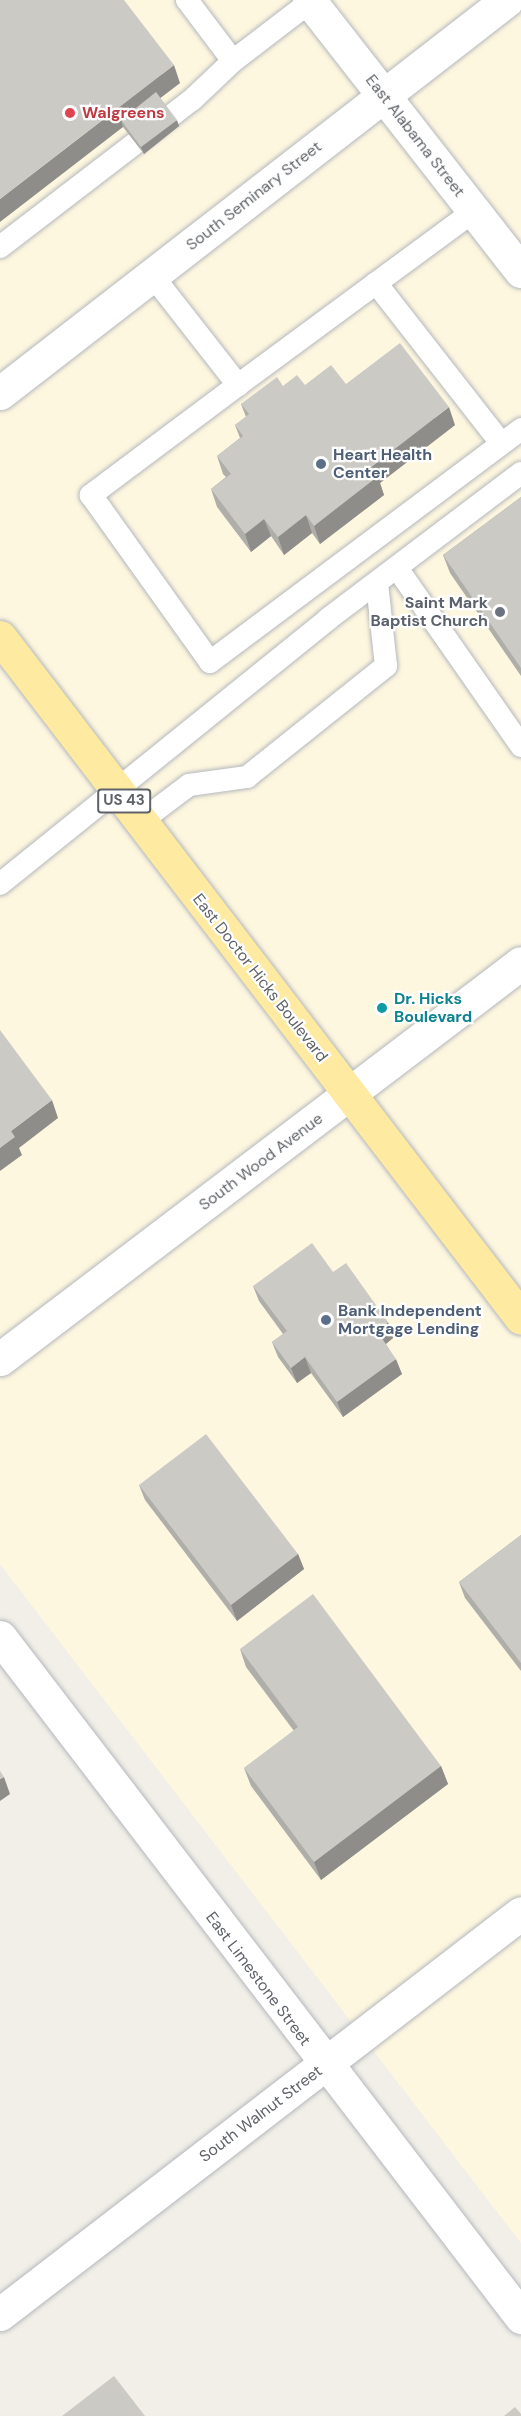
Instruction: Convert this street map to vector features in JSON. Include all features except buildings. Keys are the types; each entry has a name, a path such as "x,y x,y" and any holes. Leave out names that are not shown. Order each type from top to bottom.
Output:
{"highway":[{"name":"East Doctor Hicks Boulevard","path":"0,637 521,1318"}],"street":[{"name":"South Seminary Street","path":"2,387 152,275 507,0"},
{"name":"East Alabama Street","path":"309,1 521,271"},
{"name":"South Wood Avenue","path":"0,1359 521,963"},
{"name":"East Limestone Street","path":"0,1637 324,2066 521,2317"},
{"name":"South Walnut Street","path":"0,2314 521,1913"}],"lane":[{"path":"187,0 233,61"},
{"path":"0,247 194,99 233,61 309,1"},
{"path":"474,211 91,495 210,662 521,429"},
{"path":"152,275 238,385"},
{"path":"376,283 501,443"},
{"path":"0,884 377,583 521,473"},
{"path":"397,568 521,746"},
{"path":"140,822 189,785 247,777 386,666 377,583"}],"shaded area":[{"path":"0,0 521,0 521,2243 0,1564"}],"place":[{"name":"Walgreens","path":"70,113"},
{"name":"Heart Health Center","path":"321,464"},
{"name":"Saint Mark Baptist Church","path":"500,612"},
{"name":"Dr. Hicks Boulevard","path":"382,1008"},
{"name":"Bank Independent Mortgage Lending","path":"326,1320"}]}
